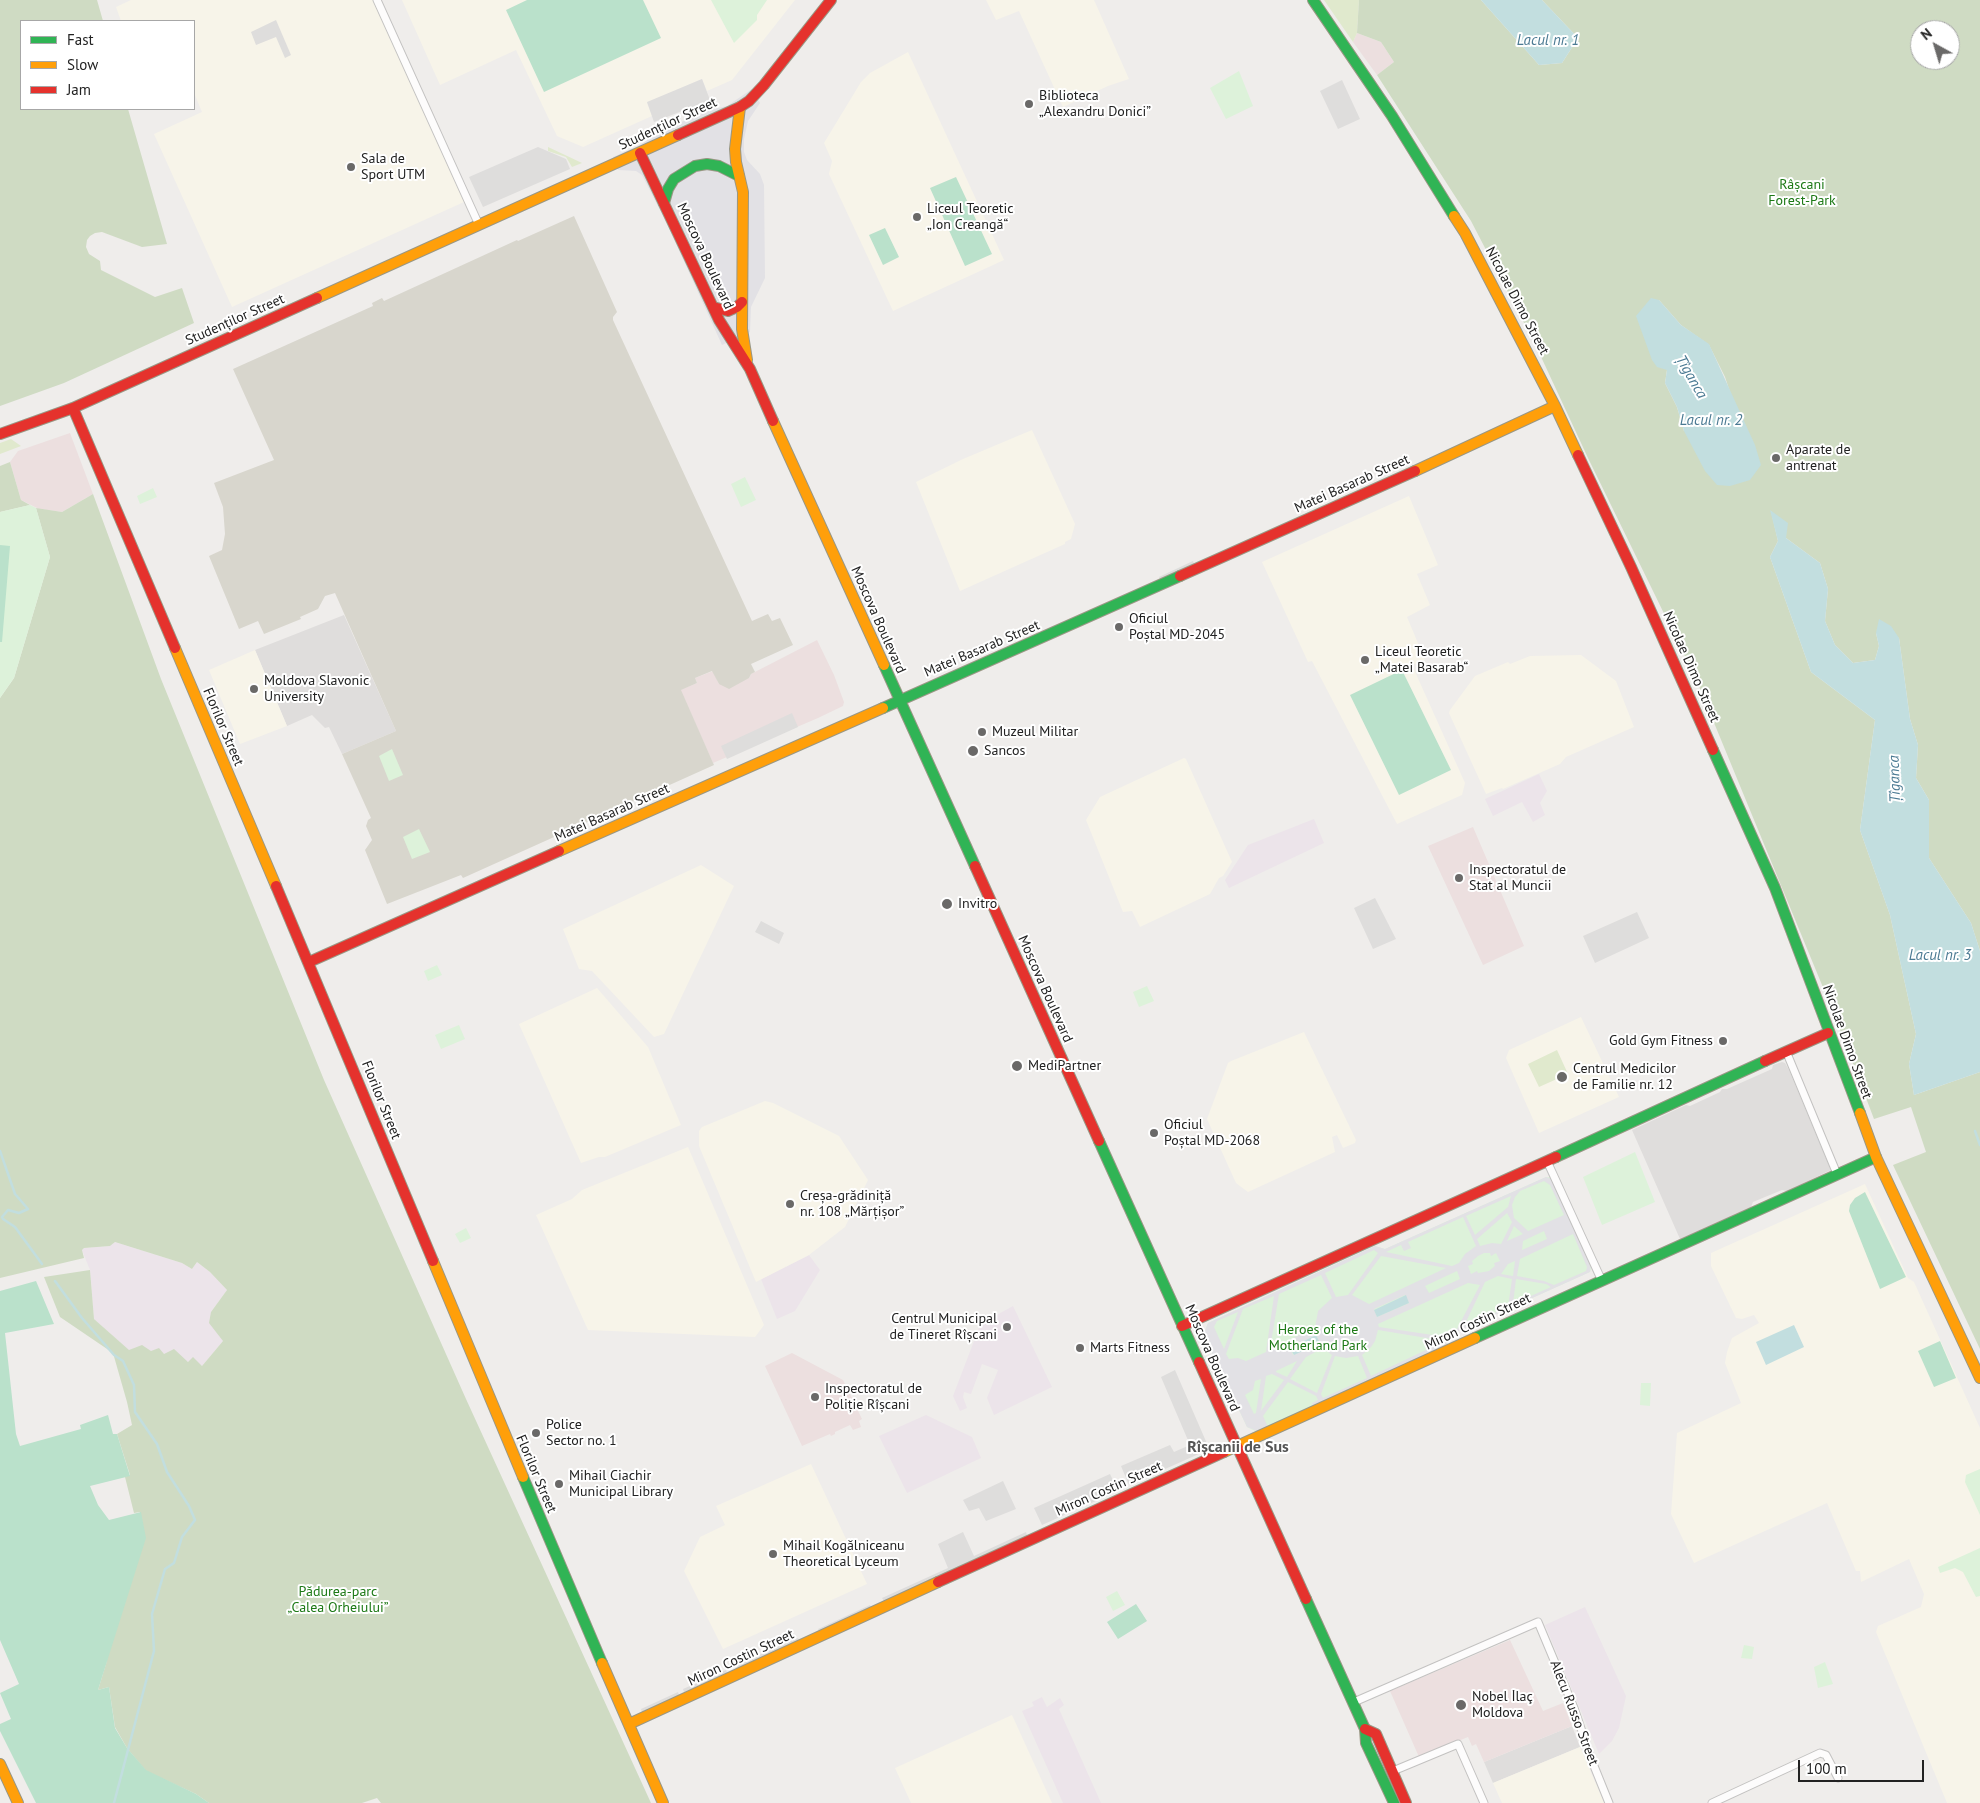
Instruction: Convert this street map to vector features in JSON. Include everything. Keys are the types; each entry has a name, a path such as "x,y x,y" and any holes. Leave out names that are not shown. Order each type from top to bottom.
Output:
{"main road":[{"name":"Studenților Street","path":"0,434 73,408 740,107 749,102 831,0"},
{"name":"Nicolae Dimo Street","path":"1313,0 1392,116 1465,233 1555,406 1635,575 1775,888 1876,1157 1980,1378"},
{"name":"Moscova Boulevard","path":"740,107 735,138 736,162 743,204 742,338 750,369"},
{"name":"Moscova Boulevard","path":"640,153 713,307 726,332 750,369 1354,1702 1366,1729 1366,1743 1394,1803"},
{"path":"664,203 668,189 674,179 695,166 707,164 719,166 739,176"},
{"path":"713,307 728,311 737,307 742,302"},
{"name":"Matei Basarab Street","path":"309,962 1401,477 1555,406"},
{"name":"Florilor Street","path":"73,408 309,962 483,1384 663,1803"},
{"path":"1182,1326 1828,1033"},
{"name":"Miron Costin Street","path":"629,1724 1876,1157"},
{"name":"Moscova Boulevard","path":"1366,1729 1376,1734 1406,1803"},
{"path":"0,1764 18,1803"},
{"path":"0,1777 11,1788"}],"street":[{"path":"377,0 479,225"},
{"path":"1786,1051 1837,1174"},
{"path":"1547,1161 1602,1281"},
{"name":"Alecu Russo Street","path":"1354,1702 1538,1622 1574,1708 1609,1803"},
{"path":"1393,1771 1458,1744 1484,1803"},
{"path":"1712,1803 1820,1753 1826,1755 1838,1778"}],"shaded area":[{"path":"131,0 373,0 464,202 232,307 154,134 202,112 195,95 195,20 121,20 116,7"},
{"path":"402,0 795,0 732,80 707,91 702,79 647,103 652,116 583,147 557,136 516,50 440,85"},
{"path":"986,0 1094,0 1129,79 1108,86 1063,107 1019,11 996,20"},
{"path":"276,20 291,55 285,58 276,37 256,45 251,32"},
{"path":"1357,33 1381,42 1394,62 1377,75 1353,42"},
{"name":"Liceul Teoretic „Ion Creangă“","path":"908,52 1004,260 893,311 829,174 832,161 824,143 861,82 870,73"},
{"path":"702,79 710,100 654,122 647,102"},
{"path":"1342,80 1360,119 1338,129 1320,91"},
{"path":"752,89 760,103 748,121 744,139 744,152 747,160 760,174 764,185 765,278 751,307 750,332 722,345 667,224 642,175 636,171 618,170 613,157 705,111 727,106"},
{"path":"538,147 566,159 570,169 483,207 469,177"},
{"path":"574,216 617,312 613,320 752,621 768,614 772,621 780,618 793,645 751,664 755,672 749,678 729,689 719,684 712,671 695,678 697,683 681,690 714,765 463,878 461,875 387,904 365,850 372,840 366,826 371,818 342,754 396,731 335,593 325,596 318,609 300,617 301,619 264,634 258,621 239,629 209,556 222,550 225,534 223,507 214,483 274,460 233,369 373,306 372,303 382,298 384,301"},
{"path":"1032,430 1075,524 1071,539 1065,542 1065,544 960,591 916,482 963,459"},
{"path":"70,433 93,494 62,512 39,509 21,500 10,462 18,451"},
{"name":"Liceul Teoretic „Matei Basarab“","path":"1409,496 1438,565 1417,574 1430,605 1407,617 1425,660 1412,665 1465,783 1462,795 1397,824 1312,661 1308,662 1262,562"},
{"path":"1193,561 1195,566 1161,581 1159,577"},
{"path":"344,615 396,731 342,754 329,727 325,728 312,715 287,726 255,650"},
{"path":"817,640 834,675 844,702 843,706 713,763 680,690 697,683 695,678 713,671 719,684 749,678 751,674"},
{"path":"255,650 287,726 240,744 209,670"},
{"path":"1581,655 1616,681 1634,727 1566,757 1560,764 1503,789 1486,794 1449,713 1450,710 1475,676 1508,662 1510,664 1530,656"},
{"path":"792,713 798,727 727,759 721,746"},
{"path":"1184,758 1232,862 1223,876 1219,878 1210,894 1140,927 1132,911 1123,912 1086,820 1100,797"},
{"path":"1539,774 1547,791 1540,803 1545,815 1533,822 1522,802 1493,816 1485,799"},
{"path":"1314,819 1324,843 1229,888 1225,880 1248,845"},
{"path":"1473,827 1524,946 1483,965 1428,846"},
{"path":"701,865 734,886 664,1034 654,1037 592,971 579,969 563,929"},
{"path":"1375,898 1396,939 1373,949 1354,908"},
{"path":"1637,912 1649,938 1595,963 1583,936"},
{"path":"761,921 784,933 779,944 755,932"},
{"path":"597,988 648,1047 681,1125 605,1157 581,1163 519,1024"},
{"name":"Centrul Medicilor de Familie nr. 12","path":"1581,1017 1619,1097 1539,1133 1506,1058 1509,1050"},
{"path":"1304,1032 1356,1140 1355,1143 1343,1148 1337,1135 1332,1137 1335,1152 1248,1192 1236,1183 1207,1119 1228,1063"},
{"path":"1785,1063 1789,1070 1831,1170 1787,1191 1782,1190 1753,1202 1751,1207 1680,1239 1632,1130 1686,1105 1690,1106 1720,1092 1722,1089 1727,1089 1772,1069 1773,1065"},
{"name":"Creșa-grădiniță nr. 108 „Mărțișor”","path":"765,1101 773,1103 839,1136 868,1180 845,1227 809,1255 756,1282 699,1146 699,1131 702,1127"},
{"path":"688,1147 764,1325 755,1337 588,1330 536,1215 572,1199 582,1190"},
{"path":"1546,1177 1552,1179 1591,1265 1590,1272 1450,1335 1447,1345 1313,1406 1312,1403 1318,1400 1316,1396 1288,1382 1263,1416 1268,1427 1257,1431 1247,1427 1205,1338 1208,1323 1375,1246 1385,1249","holes":["1544,1181 1550,1185 1564,1215 1528,1231 1514,1218 1512,1205 1520,1191","1511,1196 1508,1207 1475,1235 1466,1216","1507,1213 1512,1222 1501,1244 1492,1243 1480,1246 1477,1239","1463,1217 1476,1246 1465,1254 1459,1263 1452,1266 1386,1252 1401,1245 1404,1251 1411,1248 1408,1242","1514,1226 1523,1234 1507,1241","1544,1231 1547,1239 1522,1250 1523,1241","1573,1234 1587,1267 1586,1271 1554,1285 1544,1281 1517,1276 1520,1259","1374,1250 1378,1253 1348,1295 1336,1297 1325,1273","1484,1253 1490,1253 1491,1256 1496,1253 1500,1261 1494,1263 1495,1266 1489,1271 1478,1273 1477,1271 1471,1274 1468,1266 1473,1264 1472,1261","1381,1256 1446,1268 1369,1304 1352,1295","1515,1261 1513,1276 1501,1274 1508,1264","1457,1271 1460,1279 1429,1293 1425,1286","1321,1275 1332,1298 1318,1311 1315,1328 1270,1349 1279,1294","1498,1276 1512,1279 1508,1307 1464,1326 1485,1282","1516,1279 1546,1284 1551,1287 1513,1304","1468,1283 1480,1285 1457,1329 1448,1333 1446,1337 1379,1327 1378,1324","1405,1295 1409,1303 1377,1317 1374,1309","1274,1296 1266,1352 1246,1361 1238,1358 1229,1359 1226,1354 1243,1309","1238,1312 1224,1349 1214,1327 1217,1321","1378,1330 1445,1341 1371,1376 1362,1355 1375,1341","1316,1335 1320,1343 1293,1355 1290,1348","1323,1348 1332,1355 1317,1393 1290,1379 1306,1357","1335,1356 1346,1358 1358,1356 1367,1378 1323,1398 1321,1394","1297,1361 1287,1377 1276,1372 1276,1371","1272,1374 1284,1380 1261,1411 1266,1376","1261,1379 1256,1413 1254,1414 1245,1395 1253,1390 1255,1381"]},
{"path":"1865,1184 1908,1278 1914,1282 1980,1428 1980,1803 1947,1803 1876,1632 1878,1626 1921,1607 1924,1594 1909,1559 1861,1582 1860,1571 1856,1571 1827,1503 1694,1563 1671,1514 1677,1433 1741,1403 1725,1363 1727,1352 1732,1338 1759,1323 1754,1315 1742,1319 1736,1318 1711,1266 1711,1253"},
{"path":"115,1242 182,1263 192,1269 197,1262 210,1272 227,1290 211,1312 223,1341 202,1366 151,1351 129,1351 94,1319 90,1270 82,1250 84,1248 110,1246"},
{"path":"809,1255 820,1270 795,1311 777,1319 761,1279"},
{"path":"1013,1306 1052,1387 994,1415 987,1398 998,1370 982,1364 971,1394 964,1392 963,1397 967,1408 960,1411 953,1396 979,1328 982,1327 982,1323"},
{"name":"Inspectoratul de Poliție Rîșcani","path":"792,1353 843,1380 862,1419 859,1421 861,1427 853,1430 850,1425 831,1436 830,1434 802,1446 765,1366"},
{"path":"1175,1370 1208,1446 1201,1453 1129,1485 1121,1466 1170,1445 1174,1452 1190,1445 1161,1377"},
{"path":"926,1415 972,1437 981,1458 907,1493 879,1436"},
{"name":"Mihail Kogălniceanu Theoretical Lyceum","path":"811,1464 867,1584 723,1649 684,1571 700,1537 725,1525 716,1506"},
{"path":"1110,1474 1118,1491 1042,1525 1034,1508"},
{"path":"1003,1481 1016,1509 986,1521 979,1508 969,1511 963,1500"},
{"path":"963,1532 974,1556 1026,1532 1027,1535 884,1601 882,1598 948,1568 938,1544"},
{"path":"870,1605 871,1607 819,1631 818,1629"},
{"path":"1585,1607 1626,1696 1619,1728 1612,1741 1599,1754 1545,1625"},
{"path":"798,1638 799,1640 736,1669 734,1666"},
{"path":"1510,1640 1543,1711 1563,1703 1572,1726 1484,1762 1476,1744 1472,1746 1468,1737 1419,1757 1390,1691"},
{"path":"726,1670 727,1673 684,1692 683,1689"},
{"path":"678,1692 679,1695 642,1712 641,1709"},
{"path":"1042,1697 1047,1707 1060,1698 1064,1705 1059,1709 1101,1803 1063,1803 1022,1711 1034,1706 1032,1702"},
{"path":"1012,1715 1052,1803 911,1803 895,1768"},
{"path":"1572,1726 1580,1747 1493,1783 1484,1762"},
{"path":"1580,1747 1604,1803 1502,1803 1493,1783"}],"green space":[{"path":"0,0 97,0 103,20 20,20 20,110 128,110 167,244 142,247 102,232 90,236 86,247 89,254 100,261 101,270 155,297 182,288 194,323 64,383 0,406"},
{"path":"527,0 643,0 661,38 544,92 506,10"},
{"path":"711,0 767,0 757,15 757,20 734,43"},
{"path":"1324,0 1359,0 1357,33 1353,42"},
{"name":"Râșcani Forest-Park","path":"1359,0 1481,0 1539,65 1562,63 1578,38 1542,0 1980,0 1980,951 1971,923 1929,858 1929,800 1916,778 1918,745 1910,719 1899,638 1876,633 1879,646 1875,660 1853,663 1835,645 1825,621 1828,589 1820,563 1786,538 1771,511 1778,541 1770,557 1811,672 1875,720 1860,830 1890,915 1916,1034 1909,1064 1914,1095 1980,1072 1980,1349 1893,1165 1926,1152 1911,1107 1874,1119 1836,1019 1696,679 1588,458 1536,346 1471,221 1377,75 1394,62 1381,42 1357,33","holes":["1659,300 1681,325 1709,345 1725,377 1731,395 1684,431 1677,407 1665,383 1667,370"]},
{"path":"1239,71 1253,106 1226,119 1210,88"},
{"path":"548,147 582,163 572,167 566,157 548,151"},
{"path":"956,177 992,254 965,266 930,188"},
{"path":"885,228 899,257 883,265 869,235"},
{"path":"11,439 21,446 0,454 0,443"},
{"path":"10,462 21,500 30,505 0,512 0,466"},
{"path":"745,477 756,500 741,507 731,484"},
{"path":"153,488 157,497 140,504 137,496"},
{"name":"Pădurea-parc „Calea Orheiului”","path":"93,494 161,679 324,1080 466,1399 651,1803 381,1803 377,1798 362,1803 209,1803 196,1794 146,1771 127,1748 115,1727 109,1687 98,1690 106,1664 140,1512 134,1513 125,1477 130,1475 117,1434 132,1425 113,1353 60,1317 44,1277 90,1270 94,1319 129,1350 142,1345 151,1351 159,1348 164,1354 174,1349 188,1362 193,1357 202,1366 223,1341 209,1323 211,1312 227,1290 210,1272 197,1262 192,1269 182,1263 115,1242 110,1246 84,1248 82,1250 84,1258 0,1278 0,698 14,678 50,557 36,508 62,512"},
{"path":"30,505 36,508 50,557 14,678 0,698 0,512"},
{"path":"0,545 10,546 2,642 0,642"},
{"path":"1402,670 1451,770 1399,795 1350,695"},
{"path":"392,749 403,775 389,781 379,756"},
{"path":"419,829 430,852 412,859 403,837"},
{"path":"437,965 442,975 428,981 424,971"},
{"path":"1147,986 1154,1001 1139,1007 1133,992"},
{"path":"459,1025 465,1039 441,1049 435,1035"},
{"path":"1557,1050 1568,1074 1539,1087 1528,1064"},
{"path":"1635,1152 1655,1202 1602,1225 1583,1177"},
{"name":"Heroes of the Motherland Park","path":"1546,1177 1550,1177 1592,1266 1590,1272 1450,1335 1447,1345 1259,1431 1247,1427 1205,1338 1208,1323 1375,1246 1385,1249"},
{"path":"1865,1192 1906,1277 1880,1289 1849,1211 1850,1205 1855,1198"},
{"path":"466,1228 471,1238 460,1243 455,1234"},
{"path":"36,1281 54,1324 5,1333 16,1434 20,1446 81,1429 80,1425 108,1415 113,1434 117,1434 130,1476 90,1486 98,1505 109,1520 141,1512 146,1538 98,1690 109,1687 115,1728 127,1748 146,1770 196,1794 209,1803 36,1803 0,1731 0,1724 11,1719 0,1693 19,1684 0,1640 0,1291"},
{"path":"1940,1341 1956,1378 1934,1387 1918,1351"},
{"path":"1641,1383 1651,1383 1650,1406 1640,1405"},
{"path":"1980,1469 1980,1515 1965,1482 1966,1475"},
{"path":"1980,1548 1980,1596 1976,1597 1963,1572 1955,1568 1940,1573 1938,1567"},
{"path":"1117,1591 1125,1605 1113,1611 1106,1597"},
{"path":"1136,1604 1147,1621 1118,1639 1107,1622"},
{"path":"1744,1645 1754,1647 1752,1659 1741,1658"},
{"path":"1825,1662 1833,1684 1818,1688 1814,1667"}],"water":[{"name":"Lacul nr. 1","path":"1481,0 1542,0 1578,38 1562,63 1539,65"},
{"name":"Lacul nr. 2","path":"1651,298 1659,300 1681,325 1709,344 1755,445 1761,465 1750,480 1730,486 1717,485 1705,471 1684,431 1677,407 1665,383 1667,370 1657,367 1652,360 1636,316"},
{"name":"Lacul nr. 3","path":"1770,510 1788,523 1786,538 1820,563 1828,589 1825,621 1835,645 1853,663 1875,660 1879,646 1876,633 1879,619 1891,626 1899,638 1910,719 1918,745 1916,778 1929,800 1929,858 1971,923 1980,951 1980,1072 1914,1095 1909,1064 1916,1034 1890,915 1860,830 1875,720 1811,672 1770,557 1778,541"},
{"path":"1406,1295 1409,1303 1377,1317 1374,1310"},
{"path":"1794,1325 1804,1347 1766,1365 1756,1342"},
{"path":"1316,1335 1320,1343 1294,1355 1290,1348"}],"waterway":[{"name":"Țîganca","path":"1975,1131 1980,1145"},
{"path":"0,1151 15,1194 28,1209 19,1213 8,1210 2,1217 15,1227 42,1264"},
{"path":"55,1281 82,1318 114,1355 123,1361 134,1385 135,1412 157,1444 167,1472 189,1506 195,1520 182,1537 174,1563 165,1569 152,1614 154,1651 114,1803"}],"traffic: fast":[{"path":"1313,0 1392,116 1454,216"},
{"path":"664,203 668,189 674,179 695,166 707,164 719,166 739,176"},
{"path":"883,708 1180,576"},
{"path":"884,665 975,866"},
{"path":"1713,750 1775,888 1860,1113"},
{"path":"1556,1157 1765,1061"},
{"path":"1099,1141 1199,1362"},
{"path":"1475,1338 1876,1157"},
{"path":"523,1477 602,1663"},
{"path":"1306,1599 1365,1729 1366,1743 1394,1803"}],"traffic: slow":[{"path":"740,107 735,149 743,192 742,329 747,360"},
{"path":"317,298 678,135"},
{"path":"1454,216 1465,233 1555,406 1578,455"},
{"path":"1415,471 1555,406"},
{"path":"773,421 884,665"},
{"path":"175,648 276,886"},
{"path":"559,851 883,708"},
{"path":"1860,1113 1876,1157 1980,1378"},
{"path":"433,1261 523,1477"},
{"path":"1224,1452 1475,1338"},
{"path":"629,1724 938,1582"},
{"path":"602,1663 663,1803"},
{"path":"0,1764 18,1803"}],"traffic: jam":[{"path":"678,135 740,107 749,101 764,85 831,0"},
{"path":"640,153 719,320 750,369 773,421"},
{"path":"0,434 73,408 317,298"},
{"path":"713,307 728,311 737,307 742,302"},
{"path":"73,408 175,648"},
{"path":"1578,455 1631,567 1713,750"},
{"path":"1180,576 1415,471"},
{"path":"309,962 559,851"},
{"path":"975,866 1099,1141"},
{"path":"276,886 433,1261"},
{"path":"1765,1061 1828,1033"},
{"path":"1182,1326 1556,1157"},
{"path":"1199,1362 1306,1599"},
{"path":"938,1582 1224,1452"},
{"path":"1365,1729 1376,1734 1406,1803"}],"place":[{"name":"Biblioteca „Alexandru Donici”","path":"1029,104"},
{"name":"Sala de Sport UTM","path":"351,167"},
{"name":"Liceul Teoretic „Ion Creangă“","path":"917,217"},
{"name":"Aparate de antrenat","path":"1776,458"},
{"name":"Oficiul Poștal MD-2045","path":"1119,627"},
{"name":"Liceul Teoretic „Matei Basarab“","path":"1365,660"},
{"name":"Moldova Slavonic University","path":"254,689"},
{"name":"Muzeul Militar","path":"982,732"},
{"name":"Sancos","path":"973,751"},
{"name":"Inspectoratul de Stat al Muncii","path":"1459,878"},
{"name":"Invitro","path":"947,904"},
{"name":"Gold Gym Fitness","path":"1723,1041"},
{"name":"MediPartner","path":"1017,1066"},
{"name":"Centrul Medicilor de Familie nr. 12","path":"1562,1077"},
{"name":"Oficiul Poștal MD-2068","path":"1154,1133"},
{"name":"Creșa-grădiniță nr. 108 „Mărțișor”","path":"790,1204"},
{"name":"Centrul Municipal de Tineret Rîșcani","path":"1007,1327"},
{"name":"Marts Fitness","path":"1080,1348"},
{"name":"Inspectoratul de Poliție Rîșcani","path":"815,1397"},
{"name":"Police Sector no. 1","path":"536,1433"},
{"name":"Mihail Ciachir Municipal Library","path":"559,1484"},
{"name":"Mihail Kogălniceanu Theoretical Lyceum","path":"773,1554"},
{"name":"Nobel İlaç Moldova","path":"1461,1705"}],"district":[{"name":"Rîșcanii de Sus","path":"1238,1447"}]}
